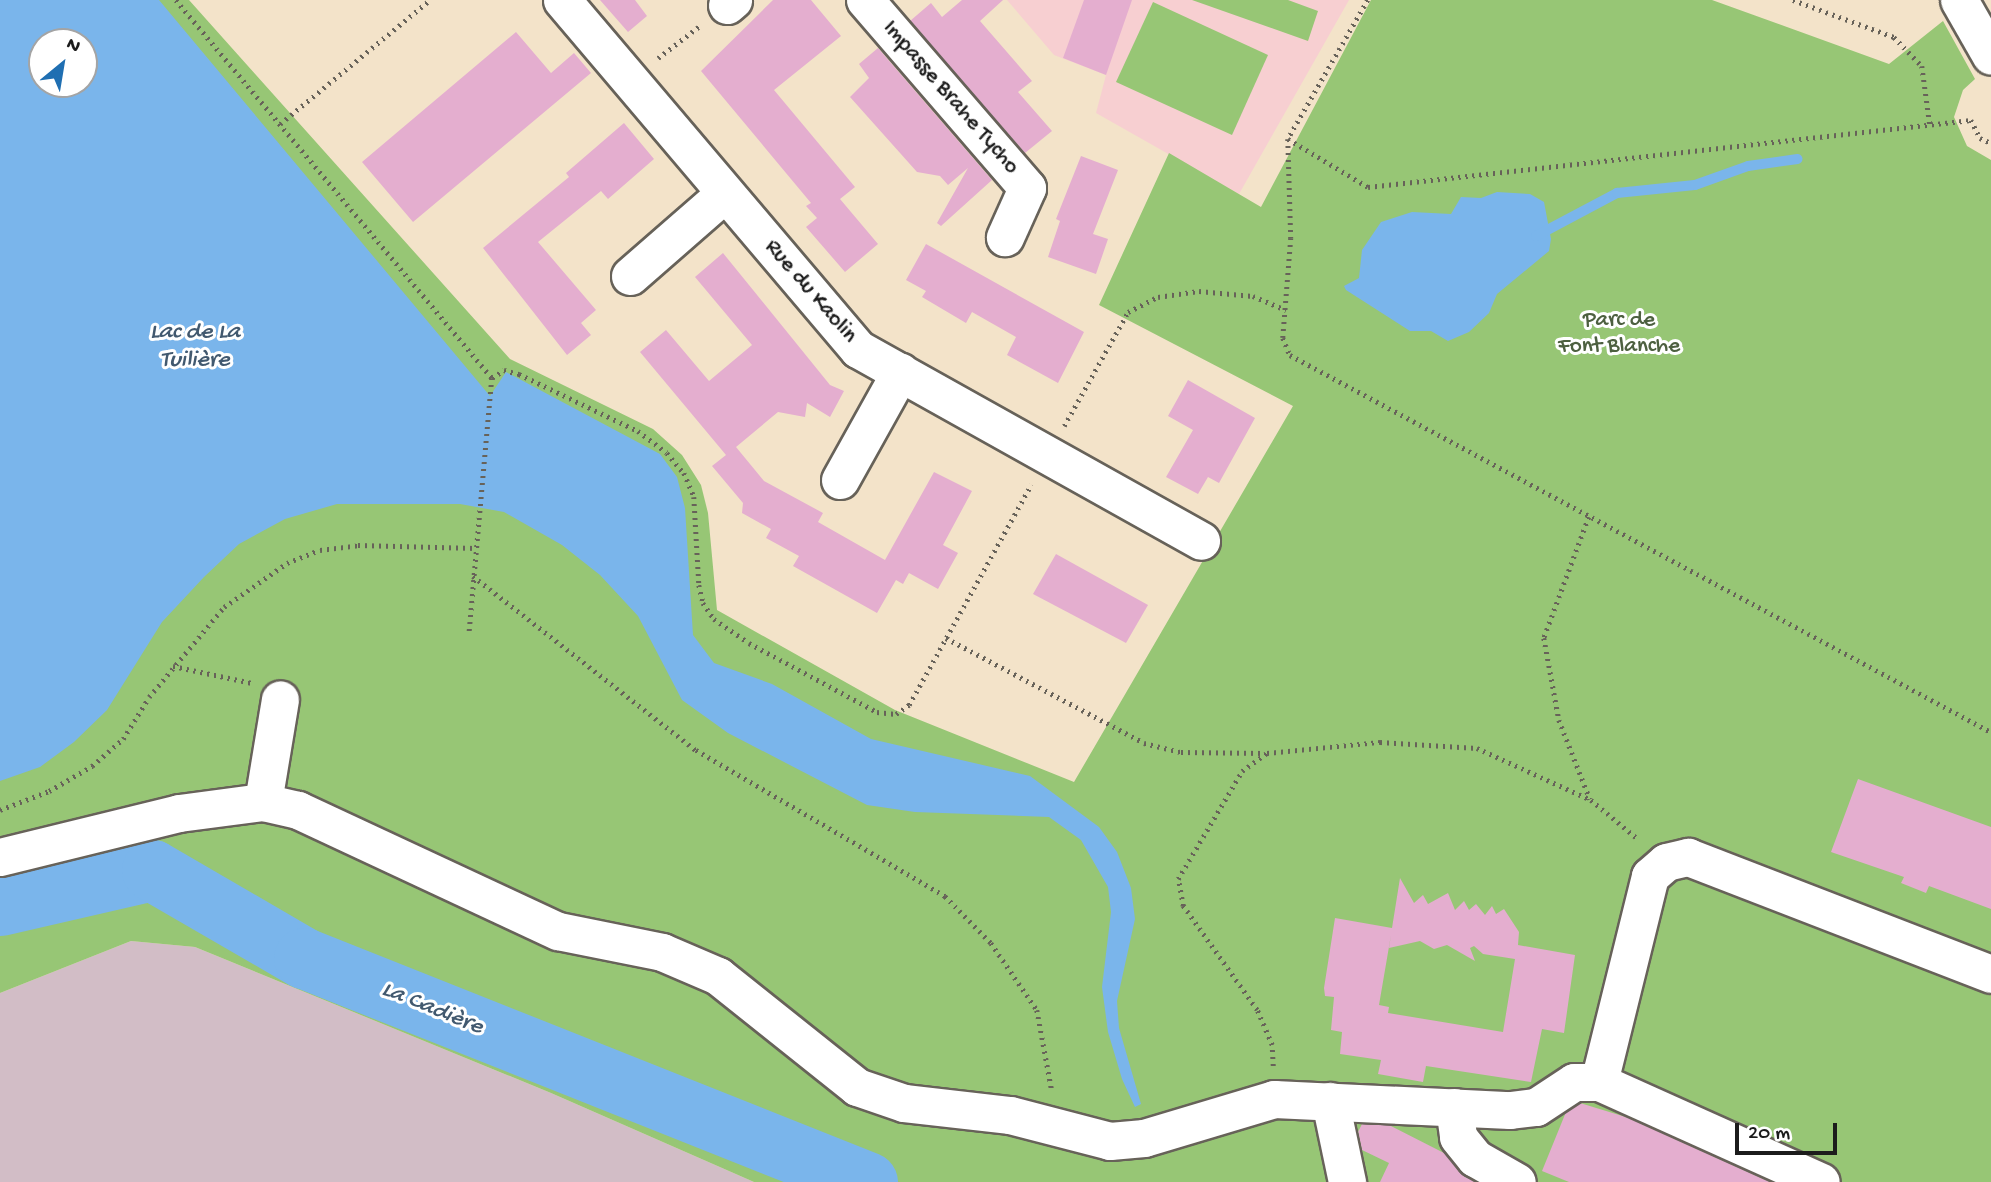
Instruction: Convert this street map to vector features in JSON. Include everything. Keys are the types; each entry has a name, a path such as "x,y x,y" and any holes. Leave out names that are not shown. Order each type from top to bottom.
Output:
{"street":[{"name":"Rue du Kaolin","path":"562,0 858,349 1201,541"},
{"name":"Impasse Brahe Tycho","path":"865,0 1027,188 1005,237"},
{"path":"1959,0 1991,56"},
{"path":"630,276 725,193"},
{"path":"840,481 900,372"},
{"path":"263,802 280,699"},
{"path":"0,857 179,813 263,802 298,810 558,931 662,952 718,976 857,1087 904,1103 1010,1115 1110,1141 1144,1138 1274,1099 1454,1107 1536,1107 1574,1082 1599,1082 1821,1182"},
{"path":"1599,1082 1650,876 1665,862 1688,857 1991,974"},
{"path":"1331,1101 1347,1182"},
{"path":"1454,1107 1458,1137 1475,1158 1517,1182"}],"path":[{"path":"176,0 492,378 469,634"},
{"path":"280,124 430,0"},
{"path":"1368,0 1288,139 1291,238 1283,338 1290,355 1991,732"},
{"path":"1793,0 1894,37 1922,66 1930,125"},
{"path":"629,80 730,3"},
{"path":"1288,139 1368,187 1971,120 1980,138 1991,143"},
{"path":"492,378 504,370 519,374 638,431 667,453 684,473 694,497 703,603 714,619 749,643 877,712 896,713 909,705 1128,312 1158,297 1199,291 1253,296 1286,310"},
{"path":"1589,517 1544,638 1559,720 1591,800"},
{"path":"0,810 48,791 92,766 123,739 173,666 235,599 287,563 320,550 358,545 476,548"},
{"path":"474,576 696,750 945,896 991,943 1037,1010 1052,1070 1053,1126"},
{"path":"946,638 1144,743 1181,751 1267,753 1380,742 1477,748 1591,800 1665,862"},
{"path":"173,666 253,683 280,699"},
{"path":"1267,753 1242,771 1178,879 1183,906 1257,1010 1272,1045 1274,1099"}],"shaded area":[{"path":"1007,0 1349,0 1239,194 1096,113 1106,75 1054,55"},
{"path":"131,941 195,947 551,1093 754,1182 0,1182 0,993"}],"green space":[{"name":"Parc de Font Blanche","path":"0,0 189,0 510,359 653,429 682,455 701,485 708,513 717,610 895,710 1074,782 1293,406 1099,305 1169,153 1261,207 1371,0 1712,0 1889,64 1943,21 1975,79 1963,90 1954,117 1967,146 1991,160 1991,1182 754,1182 551,1093 195,947 131,941 0,993"},
{"path":"1192,0 1288,0 1318,11 1308,41"},
{"path":"1153,2 1268,55 1232,135 1116,82"}],"water":[{"name":"Lac de La Tuilière","path":"0,0 159,0 490,396 506,372 660,454 677,477 685,508 693,635 714,663 772,684 871,739 1030,776 1099,827 1117,852 1131,888 1135,919 1117,1001 1119,1028 1141,1104 1135,1107 1122,1079 1108,1032 1102,987 1111,912 1108,887 1081,840 1049,817 915,812 867,805 728,733 682,700 638,616 600,575 562,545 504,512 460,504 337,504 285,519 239,544 162,622 107,710 74,742 40,767 0,781"},
{"path":"1497,192 1530,194 1544,202 1551,239 1549,251 1497,294 1489,313 1469,332 1448,341 1431,331 1410,331 1346,290 1344,286 1359,278 1362,250 1381,222 1412,212 1451,214 1461,197 1481,198"}],"building":[{"path":"600,0 635,0 647,16 628,32"},
{"path":"773,0 811,0 841,36 774,90 855,187 840,199 878,244 845,272 806,227 817,218 806,206 811,203 701,71"},
{"path":"962,0 1003,0 980,21 1032,81 1018,92 1052,131 1025,153 910,21 931,3 942,17"},
{"path":"1084,0 1132,0 1106,75 1063,58"},
{"path":"516,32 551,73 574,53 591,73 413,222 362,162"},
{"path":"878,48 992,180 941,226 937,223 968,168 948,185 940,176 917,172 850,97 869,78 859,64"},
{"path":"624,123 654,159 608,199 601,191 538,242 596,310 581,323 591,335 567,355 483,248 569,177 566,173"},
{"path":"1081,156 1118,170 1093,234 1108,239 1096,274 1048,257 1060,221 1056,219"},
{"path":"926,244 1084,332 1058,383 1007,355 1016,337 972,312 966,323 922,297 926,291 906,280"},
{"path":"723,253 830,385 844,391 830,417 807,403 805,417 778,412 736,447 764,481 823,513 818,522 885,560 934,472 972,491 943,545 958,553 938,589 909,573 903,584 896,580 877,613 793,566 799,556 766,538 771,529 742,513 743,503 712,466 726,455 640,352 666,330 709,381 752,345 695,277"},
{"path":"1188,380 1255,418 1219,483 1208,477 1198,494 1166,477 1193,430 1168,416"},
{"path":"1056,554 1148,605 1126,643 1033,594"},
{"path":"1858,779 1991,827 1991,909 1929,886 1926,893 1901,883 1904,877 1831,852"},
{"path":"1400,878 1414,903 1423,895 1428,904 1448,893 1455,910 1464,901 1469,910 1476,904 1485,915 1492,906 1496,914 1504,909 1519,932 1518,945 1575,955 1564,1033 1542,1029 1531,1082 1426,1066 1423,1082 1378,1074 1381,1060 1340,1054 1342,1032 1331,1030 1334,997 1325,996 1324,988 1335,918 1392,928","holes":["1391,935 1389,948 1420,941 1434,949 1447,945 1475,961 1470,948 1474,946 1483,954 1515,959 1503,1032 1388,1013 1389,1007 1379,1005"]},
{"path":"1580,1103 1629,1118 1770,1182 1569,1182 1542,1171 1566,1112"},
{"path":"1362,1124 1389,1125 1444,1153 1475,1182 1380,1182 1389,1163 1362,1150 1358,1132"}],"waterway":[{"path":"1536,236 1617,193 1695,185 1748,166 1798,159"},
{"name":"La Cadière","path":"0,905 152,870 304,958 867,1182"}]}
